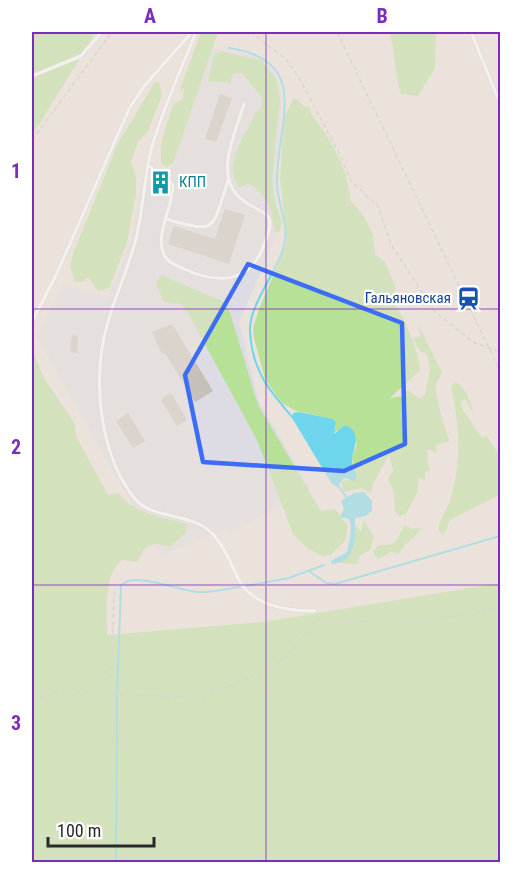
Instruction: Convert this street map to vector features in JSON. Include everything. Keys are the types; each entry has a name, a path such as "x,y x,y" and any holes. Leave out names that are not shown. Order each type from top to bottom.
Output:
{"lane":[{"path":"32,76 81,56 102,32"},
{"path":"194,32 158,129 149,166 138,233 108,321 100,356 101,411 113,458 132,496 141,505 198,523 213,534 251,596 291,610 315,611"},
{"path":"32,322 58,271 129,109 145,85 194,32"},
{"path":"471,32 501,103"},
{"path":"166,219 201,229 208,227 215,219 229,179 230,150 244,104"},
{"path":"149,166 164,175 173,185 161,245 164,256 173,264 197,275 219,279 251,268 260,256 270,220 236,195 229,179"}],"path":[{"path":"32,140 112,32"},
{"path":"250,32 286,59 298,76 340,155 351,181 378,206 391,244 434,311 473,342 489,350 501,352"},
{"path":"337,32 501,371"},
{"path":"111,694 114,591"},
{"path":"32,700 68,690 201,698 273,667 289,653 315,621 426,621 501,608"}],"highlighted area":[{"path":"248,264 402,323 405,444 344,471 203,462 185,375"}],"shaded area":[{"path":"212,48 259,57 275,73 282,91 280,136 275,170 278,232 239,322 259,402 310,489 229,534 226,529 161,556 37,337 63,284 108,298 131,240 142,179 157,185 159,177 168,179"}],"green space":[{"path":"32,32 96,32 32,136"},
{"path":"201,32 218,32 173,164 166,167 162,164 161,157 164,133 174,103 182,100 184,88 179,92"},
{"path":"389,32 436,32 435,68 418,96 401,94"},
{"path":"220,51 262,61 276,79 280,99 272,179 274,198 282,222 280,231 276,232 274,229 270,209 259,191 248,183 239,188 235,180 233,164 237,148 255,114 261,108 263,99 242,73 233,74 230,83 208,81 214,55"},
{"path":"155,82 159,82 162,96 148,131 138,142 131,162 136,176 136,193 127,243 109,288 98,291 88,277 82,282 75,282 70,266 73,254 117,145"},
{"path":"294,97 305,107 309,106 312,115 332,144 347,178 350,200 365,218 373,235 375,254 385,262 396,288 391,300 396,305 410,333 417,353 420,370 390,398 403,396 404,388 419,398 425,395 430,369 427,354 420,351 413,339 421,336 418,324 442,372 436,389 450,441 436,445 436,453 427,450 428,465 431,470 425,472 425,480 419,478 417,493 406,514 399,516 395,511 393,490 388,479 393,470 389,455 373,484 371,494 362,488 344,492 341,481 356,479 352,458 357,443 337,430 333,435 336,426 333,419 296,411 282,403 265,379 254,338 253,328 259,309 287,243 280,178 284,118"},
{"path":"161,275 222,301 230,313 258,405 321,511 335,509 348,526 345,541 330,555 323,556 308,549 293,534 257,440 188,313 181,304 164,302 156,284"},
{"path":"32,349 44,378 75,424 76,436 108,495 119,493 141,511 187,524 186,533 169,547 151,545 144,549 138,562 122,560 116,567 107,595 107,635 263,622 500,583 500,862 32,862"},
{"path":"455,382 467,395 473,413 466,400 461,401 461,407 482,438 487,436 500,456 500,495 450,520 443,536 438,529 451,498 457,467 457,427 451,387"},
{"path":"364,520 374,537 370,550 360,555 357,564 339,563 352,552 356,525 361,532"},
{"path":"405,525 412,529 422,527 413,539 405,544 399,554 391,552 378,559 373,552 379,545 393,543"}],"water":[{"path":"299,412 333,419 336,423 334,434 345,425 354,431 356,440 352,462 356,475 355,481 344,478 337,487 332,484 292,418 293,413"},
{"path":"364,492 372,501 372,511 366,516 355,518 355,541 351,554 346,559 332,564 331,561 347,552 350,535 349,519 340,517 344,509 341,501 354,493"}],"building":[{"path":"220,94 232,98 216,142 205,139"},
{"path":"225,209 245,215 229,264 168,244 174,226 215,239"},
{"path":"172,324 213,391 195,402 165,353 162,354 152,332"},
{"path":"72,335 78,336 77,353 70,352"},
{"path":"168,394 172,394 187,420 177,426 161,400"},
{"path":"128,413 145,441 133,448 116,421"}],"waterway":[{"path":"229,48 255,55 272,66 281,81 284,98 277,183 285,231 284,246 258,300 250,331 251,345 258,369 269,389 293,418"},
{"path":"338,485 348,500"},
{"path":"309,571 326,583 335,584 500,536"},
{"path":"246,586 289,578 324,565"},
{"path":"116,862 117,695 121,585 137,580 203,592 240,587"}],"place":[{"name":"КПП","path":"161,182"},
{"name":"Гальяновская","path":"469,298"}]}
